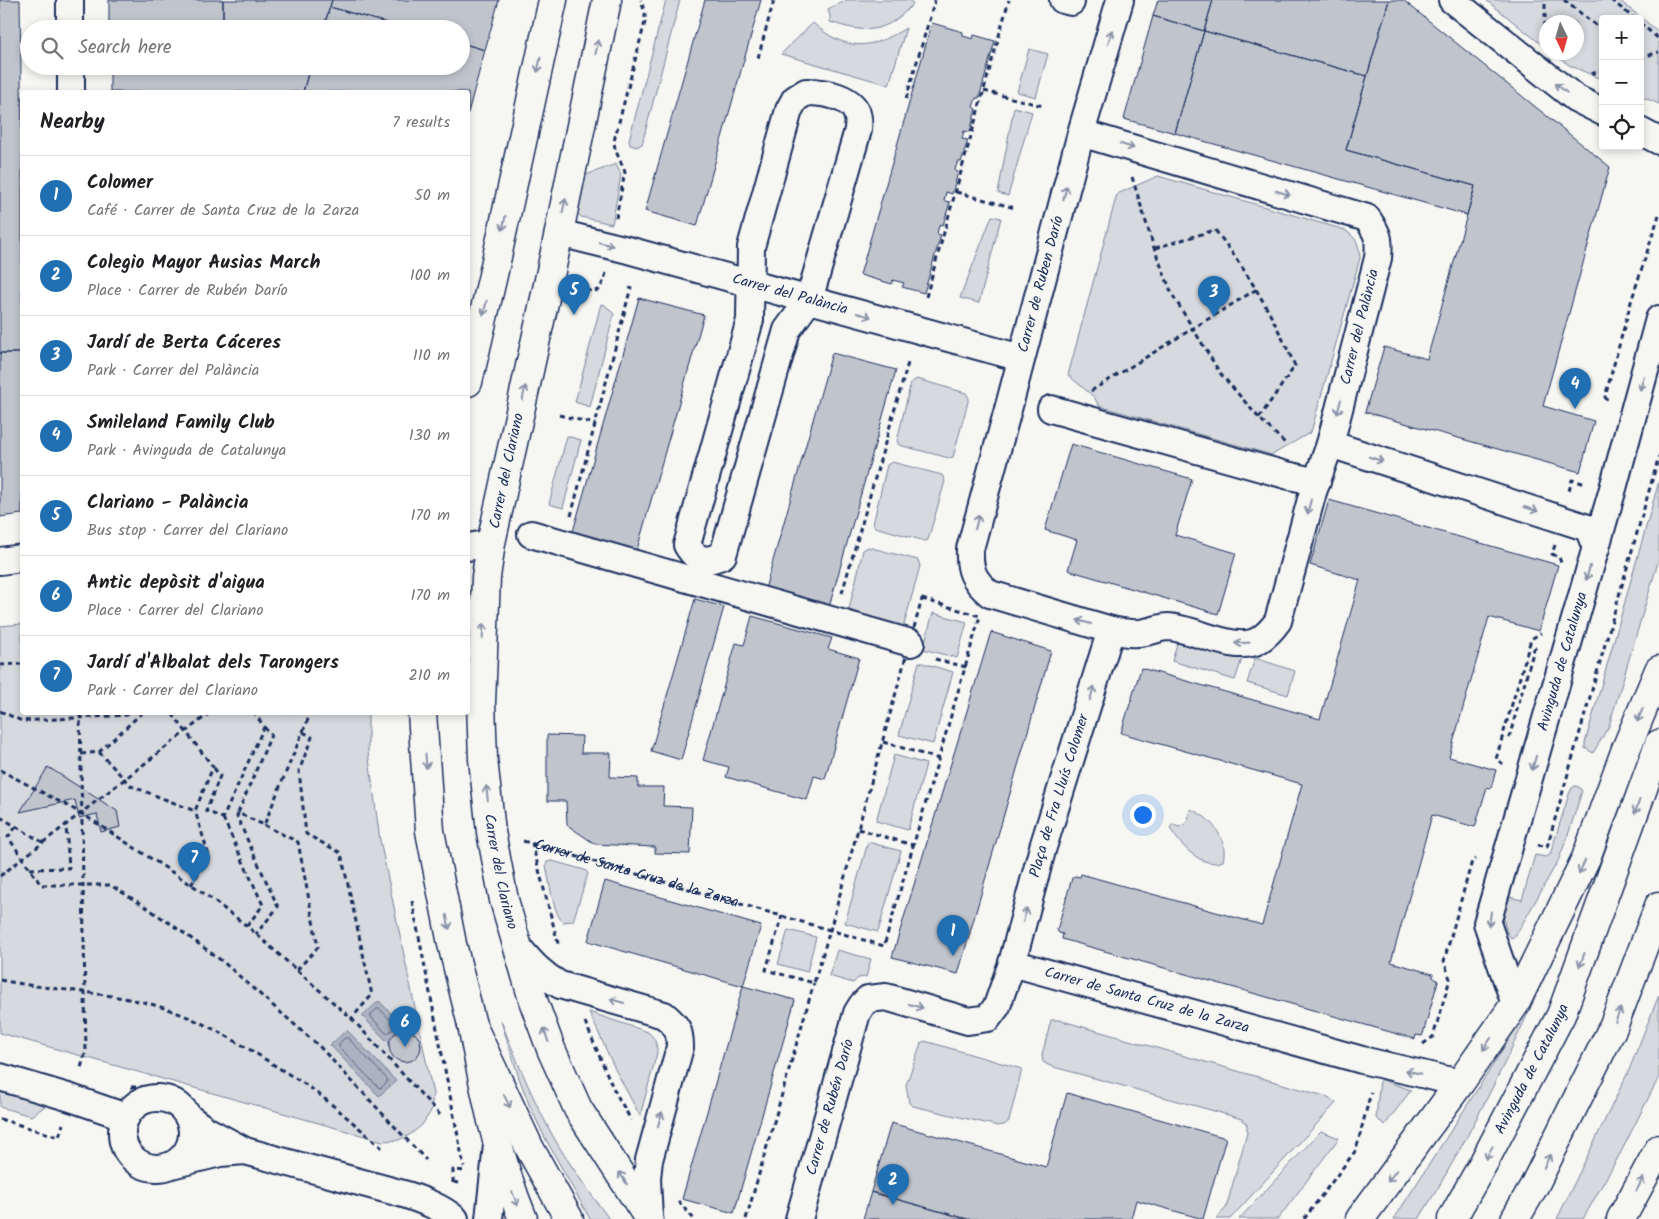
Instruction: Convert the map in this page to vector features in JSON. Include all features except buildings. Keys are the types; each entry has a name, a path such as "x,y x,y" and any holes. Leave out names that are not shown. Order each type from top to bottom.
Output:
{"main road":[{"path":"470,373 553,0"},
{"name":"Carrer del Clariano","path":"607,0 558,233 479,545 486,577 480,703 483,759 491,832 504,900 534,1003 551,1050 578,1108 649,1219"},
{"path":"1360,1219 1460,1083 1515,1004 1586,858 1626,749 1659,670"},
{"path":"422,715 430,831 452,944 472,1025 496,1145 523,1219"},
{"name":"Avinguda de Catalunya","path":"1452,1219 1562,1015 1659,744"},
{"path":"1515,1219 1534,1186 1613,1027 1659,906"},
{"path":"472,1025 529,1146 568,1219"},
{"path":"1621,1219 1659,1149"}],"street":[{"path":"70,0 70,20"},
{"name":"Carrer de Ruben Darío","path":"1111,630 990,594 980,586 971,570 970,549 1081,133 1120,0"},
{"path":"1452,0 1575,98 1599,110"},
{"path":"71,75 71,90"},
{"path":"806,92 818,92 843,99 853,105 858,118 858,130 809,300 787,330 723,555 714,559 702,559 692,553 687,545 750,320 751,284 751,247 789,110 795,99 806,92"},
{"name":"Carrer del Palància","path":"1081,133 1367,218 1379,241 1378,258 1330,444"},
{"path":"1644,133 1659,141"},
{"name":"Carrer del Palància","path":"558,233 1021,358"},
{"name":"Avinguda de Catalunya","path":"1515,1004 1487,923 1612,492 1659,319"},
{"path":"1055,410 1317,482"},
{"path":"1111,630 1143,633 1166,627 1186,629 1227,642 1245,644 1258,641 1278,620 1317,482 1330,444 1583,526 1588,528 1596,548"},
{"path":"531,534 834,620 919,650"},
{"path":"0,561 20,558"},
{"path":"0,578 20,575"},
{"name":"Plaça de Fra Lluís Colomer","path":"1012,962 1043,847 1111,630"},
{"name":"Carrer del Clariano","path":"518,947 546,977 560,985 664,1015 675,1025 680,1034 680,1047 650,1153 646,1178 649,1219"},
{"name":"Carrer de Rubén Darío","path":"799,1219 857,1013 862,1005 868,999 886,997 968,1021 988,1018 997,1006 1012,962"},
{"name":"Carrer de Santa Cruz de la Zarza","path":"1012,962 1378,1064 1460,1083"},
{"path":"0,1077 126,1117"},
{"path":"175,1164 189,1148 192,1138 192,1127 188,1117 182,1108 173,1102 163,1099 152,1099 142,1102 133,1108 126,1117 123,1128 126,1149 142,1165 164,1168 220,1153 245,1151"},
{"path":"188,1117 206,1130 245,1151 407,1195 425,1201 455,1219"},
{"path":"489,1219 496,1145"}],"path":[{"path":"604,280 625,177 614,141 645,22 641,0"},
{"path":"758,58 774,0"},
{"path":"906,99 935,0"},
{"path":"926,297 1010,0"},
{"path":"1545,0 1545,15"},
{"path":"1564,0 1599,28"},
{"path":"1611,0 1629,15"},
{"path":"1644,26 1659,38"},
{"path":"1644,57 1659,52"},
{"path":"984,91 1043,106"},
{"path":"1131,172 1154,248 1172,294 1220,373 1259,418 1293,450"},
{"path":"956,192 1015,208"},
{"path":"1609,404 1605,397 1631,302 1659,215"},
{"path":"1154,248 1215,230 1257,289 1277,326 1295,366 1259,418"},
{"path":"564,543 631,286"},
{"path":"1055,410 1257,289"},
{"path":"834,620 908,363"},
{"path":"560,415 595,424"},
{"path":"746,1219 830,930 858,829 883,742 919,650 922,599 980,616 913,845 858,829"},
{"path":"1506,746 1534,649 1541,644"},
{"path":"919,650 966,667"},
{"path":"0,665 20,664"},
{"path":"0,711 22,722 127,715"},
{"path":"80,754 99,752 140,715"},
{"path":"173,715 220,776 206,811 223,818 264,905 247,926"},
{"path":"0,876 44,844 207,715"},
{"path":"256,715 271,735 237,817 278,907 256,934"},
{"path":"264,825 309,715"},
{"path":"78,1075 86,1051 80,718"},
{"path":"223,818 264,726"},
{"path":"302,732 312,737 299,771 306,834 341,853 372,995 352,1019"},
{"path":"883,742 939,759"},
{"path":"99,752 131,786 195,812"},
{"path":"192,885 209,856 195,812 213,767"},
{"path":"0,770 82,814 192,885 247,926 352,1019 441,1116"},
{"path":"238,813 298,842 318,947 297,970"},
{"path":"0,817 44,844"},
{"path":"30,868 69,868 66,826"},
{"path":"16,827 8,837 41,885 110,885 143,905 222,961 318,1046 426,1160"},
{"name":"Carrer de Santa Cruz de la Zarza","path":"491,832 884,946 913,845"},
{"path":"532,843 559,947"},
{"path":"1419,1047 1433,1037 1450,979 1444,961 1472,861 1480,857"},
{"path":"782,916 766,970 814,983"},
{"path":"0,980 148,1003 184,1015 231,1038 311,1089 349,1118 382,1148"},
{"path":"572,989 613,1088 650,1153"},
{"path":"1304,1219 1356,1150 1378,1064"},
{"path":"0,1119 59,1137"},
{"path":"673,1193 694,1219"}],"shaded area":[{"path":"666,0 680,0 642,144 637,147 630,145 629,140"},
{"path":"847,0 910,0 913,4 903,14 884,26 875,29 865,29 830,22 828,9"},
{"path":"1486,0 1619,0 1638,15 1599,15 1599,78 1562,60 1584,60 1584,15 1539,15 1539,42"},
{"path":"1644,20 1659,32 1659,104 1644,98"},
{"path":"813,23 836,39 858,45 881,41 906,28 889,85 781,54"},
{"path":"1029,49 1048,54 1036,97 1017,92"},
{"path":"1014,107 1032,112 1008,196 998,193"},
{"path":"616,164 621,175 612,224 581,217 577,213 586,175"},
{"path":"1158,176 1345,230 1355,239 1358,245 1360,258 1311,432 1272,455 1099,406 1094,397 1068,375 1117,194"},
{"path":"992,216 1001,218 979,303 960,298"},
{"path":"601,304 605,305 614,314 590,407 575,402"},
{"path":"917,379 966,393 969,398 953,457 949,458 899,445 897,441 911,382"},
{"path":"567,436 581,440 563,508 549,504"},
{"path":"892,462 942,475 945,481 928,540 925,541 875,527 873,524 887,465"},
{"path":"1659,481 1659,559 1609,726 1593,753 1585,748 1585,743"},
{"path":"868,547 918,560 920,566 904,625 901,626 850,612 849,609 863,550"},
{"path":"933,613 967,622 957,658 923,649"},
{"path":"20,624 20,715 368,715 368,751 380,840 433,1094 431,1111 422,1125 411,1134 399,1140 382,1141 0,1033 0,626"},
{"path":"1179,637 1243,656 1235,680 1172,661"},
{"path":"1255,658 1295,671 1288,695 1247,683"},
{"path":"919,662 953,672 933,744 899,735"},
{"path":"894,755 926,764 908,830 876,821"},
{"path":"1575,786 1579,787 1582,791 1559,859 1515,936 1511,938 1505,924 1505,896 1522,900 1535,855 1546,857 1550,855 1569,794"},
{"path":"1190,809 1204,817 1216,829 1223,845 1223,861 1215,863 1199,859 1185,848 1170,828 1173,824 1178,827 1186,823"},
{"path":"868,842 901,851 878,932 845,923"},
{"path":"552,861 585,870 588,873 573,921 563,922 557,912 546,865 547,862"},
{"path":"788,930 816,937 807,972 778,964"},
{"path":"837,950 871,959 866,977 858,978 853,983 829,976"},
{"path":"1550,965 1489,1094 1456,1157 1419,1219 1394,1219 1500,1054"},
{"path":"1659,995 1659,1077 1621,1152 1583,1219 1557,1219 1629,1070"},
{"path":"589,1012 648,1032 655,1041 657,1053 640,1116 615,1069"},
{"path":"1051,1020 1059,1020 1328,1097 1336,1103 1230,1219 1216,1219 1226,1208 1247,1133 1247,1125 1242,1119 1050,1066 1043,1062 1042,1055"},
{"path":"501,1021 528,1085 553,1136 609,1219 590,1219 544,1136 519,1078"},
{"path":"925,1041 1022,1069 1009,1121 1004,1125 998,1126 913,1106 909,1103 906,1085 921,1043"},
{"path":"1380,1079 1411,1090 1385,1125 1376,1118"},
{"path":"0,1087 51,1102 31,1116 0,1107"},
{"path":"1321,1131 1339,1138 1278,1219 1239,1219"}],"water":[{"path":"379,1001 408,1030 396,1033 389,1043 362,1016"},
{"path":"347,1030 396,1081 379,1096 330,1045"}],"place":[{"name":"Clariano - Palància","path":"574,315"},
{"name":"Jardí de Berta Cáceres","path":"1214,317"},
{"name":"Smileland Family Club","path":"1575,409"},
{"name":"Jardí d'Albalat dels Tarongers","path":"194,883"},
{"name":"Colomer","path":"953,956"},
{"name":"Antic depòsit d'aigua","path":"405,1047"},
{"name":"Colegio Mayor Ausias March","path":"893,1205"}]}
